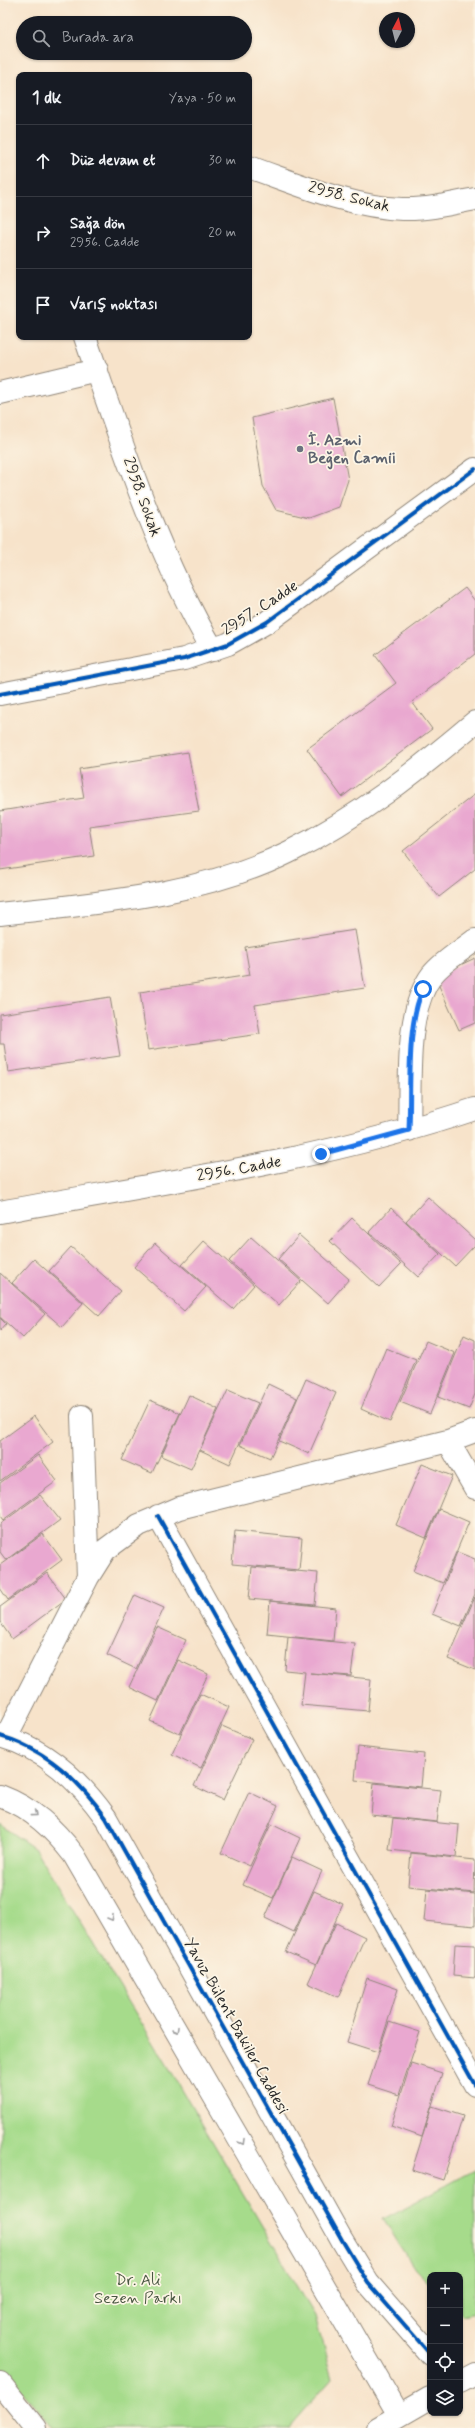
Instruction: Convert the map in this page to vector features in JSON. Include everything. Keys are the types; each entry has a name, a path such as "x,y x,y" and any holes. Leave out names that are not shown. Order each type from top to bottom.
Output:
{"street":[{"name":"2958. Sokak","path":"252,168 324,193 383,208 426,208 475,199"},
{"name":"2958. Sokak","path":"86,340 146,510 168,564 213,650"},
{"path":"0,393 97,370"},
{"name":"2957. Cadde","path":"0,694 184,659 213,650 241,638 267,622 475,469"},
{"path":"0,914 101,903 191,886 232,874 289,853 344,822 402,783 475,722"},
{"path":"409,1130 413,1026 417,1003 433,974 475,940"},
{"name":"2956. Cadde","path":"0,1212 313,1155 409,1130 475,1109"},
{"path":"82,1416 88,1577"},
{"path":"3,1736 88,1577 105,1550 133,1528 179,1508 448,1441 475,1431"},
{"path":"448,1441 475,1488"},
{"path":"158,1516 475,2085"},
{"name":"Yavuz Bülent Bakiler Caddesi","path":"3,1736 58,1764 76,1780 106,1818 350,2253 368,2282 427,2351"},
{"path":"0,1796 28,1809 46,1822 74,1855 404,2422"},
{"path":"0,2383 36,2428"},
{"path":"378,2428 404,2422 427,2401"}],"green space":[{"name":"Dr. Ali Sezen Parkı","path":"0,1824 35,1849 174,2076 315,2316 332,2379 289,2428 54,2428 0,2366"},
{"path":"475,2170 475,2312 463,2315 463,2272 427,2272 427,2281 415,2269 383,2219"}],"building":[{"name":"İ. Azmi Beğen Camii","path":"333,398 348,480 339,507 309,518 276,510 263,486 252,418"},
{"path":"465,588 475,601 475,654 412,702 432,729 342,797 307,749 396,683 375,655"},
{"path":"188,752 199,811 89,826 94,856 0,870 0,811 84,798 79,769"},
{"path":"475,794 475,869 439,897 403,851"},
{"path":"355,930 365,988 255,1005 260,1034 148,1050 140,992 250,975 245,947"},
{"path":"475,958 475,1023 459,1030 435,977"},
{"path":"110,997 120,1056 8,1072 4,1044 0,1044 0,1014"},
{"path":"428,1197 475,1240 475,1245 455,1266 406,1221"},
{"path":"391,1208 440,1254 418,1277 369,1232"},
{"path":"352,1218 401,1264 379,1287 330,1241"},
{"path":"299,1235 349,1279 328,1303 278,1259"},
{"path":"251,1237 301,1281 279,1305 229,1261"},
{"path":"204,1241 254,1285 233,1309 182,1265"},
{"path":"155,1243 206,1287 184,1311 134,1267"},
{"path":"71,1247 121,1291 99,1316 49,1271"},
{"path":"34,1259 83,1303 62,1327 12,1283"},
{"path":"0,1273 45,1314 23,1338 0,1317"},
{"path":"0,1318 6,1324 0,1331"},
{"path":"464,1335 475,1340 475,1394 469,1409 438,1397"},
{"path":"426,1341 455,1353 430,1414 400,1402"},
{"path":"386,1348 416,1360 390,1422 361,1409"},
{"path":"306,1379 336,1393 309,1454 279,1441"},
{"path":"268,1384 297,1398 270,1458 240,1445"},
{"path":"228,1390 258,1403 230,1464 200,1450"},
{"path":"189,1395 218,1409 191,1469 161,1456"},
{"path":"150,1400 180,1413 152,1473 122,1460"},
{"path":"34,1416 53,1442 0,1481 0,1441"},
{"path":"38,1455 57,1481 3,1520 0,1516 0,1483"},
{"path":"422,1464 452,1476 426,1538 396,1525"},
{"path":"40,1495 60,1520 6,1560 0,1552 0,1524"},
{"path":"439,1509 469,1522 443,1583 413,1571"},
{"path":"235,1531 302,1538 299,1570 232,1564"},
{"path":"43,1534 62,1560 8,1600 0,1588 0,1565"},
{"path":"457,1552 475,1559 475,1594 461,1626 432,1614"},
{"path":"252,1567 318,1573 315,1605 249,1599"},
{"path":"47,1573 66,1599 12,1639 0,1622 0,1607"},
{"path":"135,1595 164,1608 136,1669 107,1655"},
{"path":"475,1597 475,1670 448,1659"},
{"path":"270,1601 336,1608 333,1641 267,1634"},
{"path":"157,1627 186,1640 158,1701 129,1687"},
{"path":"288,1637 355,1644 351,1676 310,1673 371,1679 368,1711 301,1705 305,1672 285,1670"},
{"path":"178,1660 208,1674 180,1734 150,1721"},
{"path":"200,1694 229,1707 201,1768 172,1754"},
{"path":"222,1726 252,1739 223,1800 194,1786"},
{"path":"358,1747 424,1754 421,1787 355,1780"},
{"path":"374,1783 441,1790 437,1822 371,1815"},
{"path":"249,1792 278,1806 250,1866 221,1853"},
{"path":"393,1818 459,1825 456,1857 389,1850"},
{"path":"271,1824 300,1838 273,1898 243,1885"},
{"path":"411,1853 475,1860 474,1893 408,1886"},
{"path":"292,1857 322,1871 294,1932 265,1918"},
{"path":"427,1889 475,1894 475,1926 424,1921"},
{"path":"314,1891 343,1904 316,1965 286,1952"},
{"path":"336,1923 365,1937 338,1997 308,1983"},
{"path":"455,1944 475,1945 475,1978 453,1976"},
{"path":"367,1978 398,1989 378,2052 347,2042"},
{"path":"389,2022 420,2032 399,2095 368,2085"},
{"path":"411,2063 442,2073 422,2137 391,2126"},
{"path":"432,2106 463,2116 443,2180 412,2170"}],"cycle path":[{"path":"0,694 184,659 228,644 267,622 475,469"},
{"path":"158,1516 475,2085"},
{"path":"0,1736 32,1749 60,1768 85,1791 106,1818 342,2240 368,2283 427,2351"}],"place":[{"name":"İ. Azmi Beğen Camii","path":"300,449"}],"route":[{"path":"321,1154 409,1130 413,1026 417,1003 423,989"}]}
